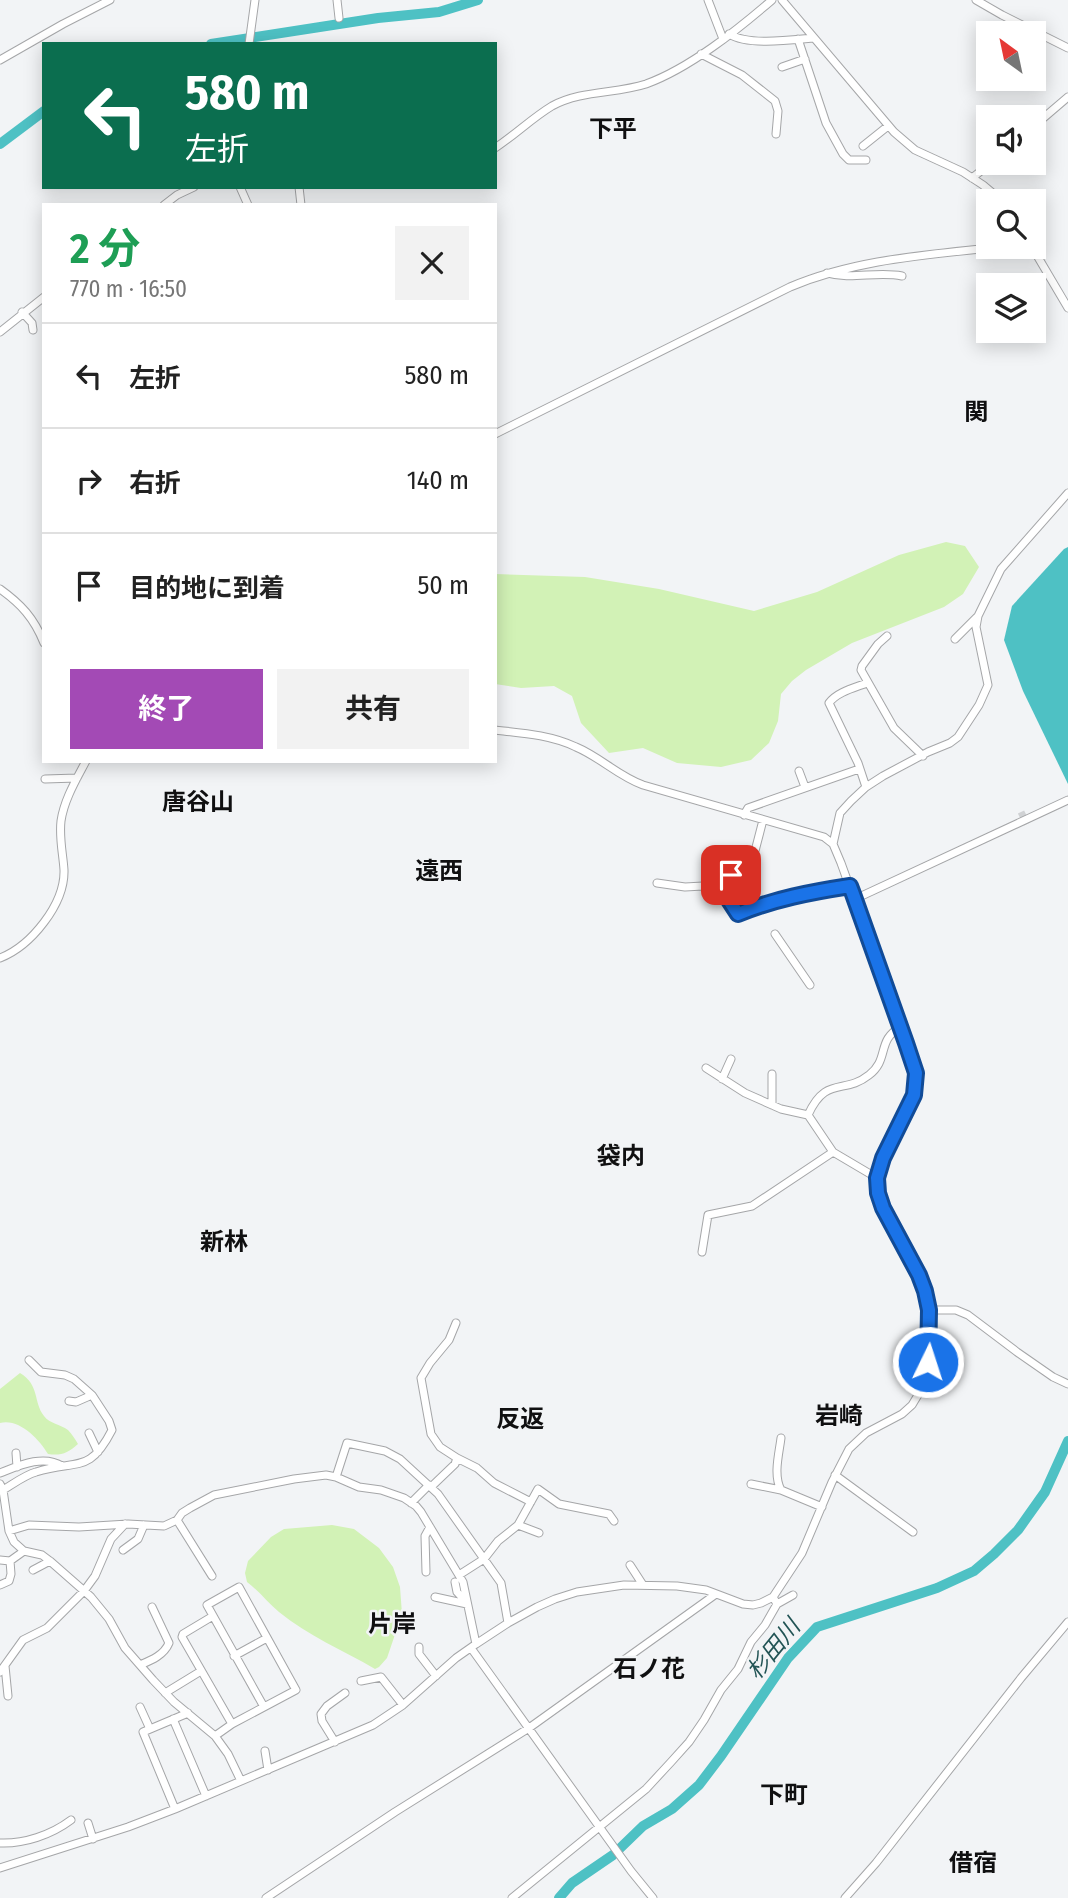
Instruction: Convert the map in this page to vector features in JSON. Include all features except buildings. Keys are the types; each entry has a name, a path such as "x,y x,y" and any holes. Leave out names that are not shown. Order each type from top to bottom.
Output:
{"street":[{"path":"0,60 110,0"},
{"path":"249,42 255,0"},
{"path":"337,0 339,18"},
{"path":"708,0 726,37 737,40 814,38"},
{"path":"497,147 552,106 574,97 646,84 674,71 726,37 772,0"},
{"path":"782,0 888,126 915,150 963,172 986,189"},
{"path":"976,0 1068,48"},
{"path":"798,39 826,122 843,154 849,160 866,160"},
{"path":"701,54 742,75 775,101 778,111 776,134"},
{"path":"782,67 805,59"},
{"path":"1046,116 1068,97"},
{"path":"863,146 888,126"},
{"path":"972,178 976,175"},
{"path":"167,203 190,189"},
{"path":"497,434 790,287 826,273 854,265 976,249"},
{"path":"1039,259 1068,308"},
{"path":"826,273 840,277 881,274 902,276"},
{"path":"0,332 42,298"},
{"path":"22,312 32,323 33,330"},
{"path":"833,844 840,813 866,787 954,741 979,705 988,685 976,627 978,616 1002,569 1068,493"},
{"path":"0,589 22,606 32,618 42,639"},
{"path":"955,639 978,616"},
{"path":"887,636 878,644 861,670 894,728 923,756"},
{"path":"866,787 860,763 829,703 838,695 867,683"},
{"path":"497,730 566,743 633,781 824,837 833,844 916,1073 915,1089 883,1158 877,1178 883,1208 919,1275 929,1310 928,1362 918,1395 902,1414 857,1440 849,1449 802,1553 738,1669 721,1690 689,1742 646,1789 512,1898"},
{"path":"0,958 18,949 40,929 54,905 64,873 61,821 64,808 85,763"},
{"path":"744,815 748,808 806,787 860,763"},
{"path":"799,771 806,787"},
{"path":"45,779 77,778"},
{"path":"855,899 1068,800"},
{"path":"725,894 731,875 755,851 763,820"},
{"path":"657,883 685,887 703,886 725,894 738,914 786,898 850,886"},
{"path":"775,934 810,985"},
{"path":"808,1115 821,1094 859,1081 872,1073 882,1059 887,1037 901,1027"},
{"path":"722,1079 731,1059"},
{"path":"706,1069 745,1093 781,1109 808,1115 833,1152 877,1178"},
{"path":"772,1074 772,1105"},
{"path":"702,1252 708,1215 752,1206 833,1152"},
{"path":"929,1310 956,1310 968,1315 1017,1352 1067,1384"},
{"path":"456,1323 449,1340 421,1378 431,1434 440,1447 477,1468 494,1483 531,1502"},
{"path":"29,1360 41,1372 74,1379 92,1395 112,1430 98,1452 84,1463 34,1472 1,1488 6,1529 13,1542 24,1551 42,1555 50,1560 102,1609 125,1648 140,1665 165,1693 215,1736 228,1754 241,1782"},
{"path":"69,1401 76,1402 92,1395"},
{"path":"89,1433 98,1452"},
{"path":"781,1438 778,1482 781,1490"},
{"path":"335,1477 347,1443 384,1451 400,1459 442,1499 501,1583 508,1623"},
{"path":"16,1453 17,1466"},
{"path":"411,1503 455,1464 457,1458"},
{"path":"0,1473 37,1461 62,1466"},
{"path":"6,1529 29,1525 79,1527 125,1524 159,1527 177,1520 190,1508 222,1493 326,1475 359,1487 381,1490 411,1503 421,1512 457,1579 463,1582 474,1646 529,1728 653,1898"},
{"path":"835,1475 913,1532"},
{"path":"751,1483 781,1490 822,1507"},
{"path":"457,1579 484,1559 498,1541 518,1525 538,1489 559,1504 609,1514 614,1521"},
{"path":"177,1520 212,1576"},
{"path":"8,1696 3,1669 23,1640 47,1628 84,1591 95,1576 111,1539 125,1524"},
{"path":"123,1550 138,1539 144,1525"},
{"path":"518,1525 539,1533"},
{"path":"426,1572 425,1536 430,1527"},
{"path":"0,1560 10,1562 24,1551"},
{"path":"33,1570 50,1560"},
{"path":"0,1585 9,1581 10,1562"},
{"path":"630,1565 643,1585"},
{"path":"0,1868 93,1839 175,1809 373,1725 474,1646 508,1623 537,1607 577,1591 643,1585 692,1587 753,1605 793,1595"},
{"path":"215,1736 296,1690 239,1587 207,1605 264,1707"},
{"path":"266,1898 395,1812 529,1728 716,1594"},
{"path":"435,1597 467,1604"},
{"path":"140,1665 161,1654 169,1643 152,1607"},
{"path":"213,1616 182,1637 232,1724"},
{"path":"845,1898 876,1863 1068,1622"},
{"path":"234,1656 267,1637"},
{"path":"419,1647 419,1654 436,1676"},
{"path":"165,1693 201,1671"},
{"path":"361,1681 381,1677 403,1704"},
{"path":"335,1742 322,1721 321,1714 345,1693"},
{"path":"140,1707 150,1728"},
{"path":"175,1809 142,1732 188,1713"},
{"path":"173,1719 206,1796"},
{"path":"265,1751 268,1770"},
{"path":"0,1843 30,1840 71,1820"},
{"path":"88,1823 93,1839"}],"green space":[{"path":"946,542 965,546 979,567 963,594 944,607 852,643 792,681 781,694 778,721 769,743 751,760 721,767 677,763 643,748 609,753 581,723 572,696 554,686 521,688 497,684 497,574 585,577 659,589 754,611 817,592 899,555"},
{"path":"20,1373 31,1383 44,1416 68,1430 78,1444 71,1450 61,1454 48,1454 34,1436 21,1427 7,1422 0,1423 0,1389"},
{"path":"332,1525 354,1529 379,1548 393,1567 400,1587 402,1614 387,1658 375,1669 290,1621 247,1582 245,1573 248,1561 271,1537 284,1529"}],"water":[{"path":"1068,547 1068,784 1023,691 1004,640 1012,606"}],"waterway":[{"path":"224,42 378,18 439,12 478,0"},
{"path":"0,144 42,112"},
{"name":"杉田川","path":"559,1898 572,1883 613,1855 643,1826 672,1809 699,1785 788,1658 817,1627 937,1588 974,1571 994,1554 1018,1530 1045,1492 1068,1441"}],"tunnel":[{"path":"1021,812 1027,824"}],"district":[{"name":"下平","path":"613,129"},
{"name":"関","path":"976,412"},
{"name":"唐谷山","path":"198,802"},
{"name":"遠西","path":"439,871"},
{"name":"袋内","path":"621,1156"},
{"name":"新林","path":"224,1242"},
{"name":"岩崎","path":"839,1416"},
{"name":"反返","path":"520,1419"},
{"name":"片岸","path":"392,1624"},
{"name":"石ノ花","path":"649,1669"},
{"name":"下町","path":"784,1795"},
{"name":"借宿","path":"973,1863"}],"route":[{"path":"731,875 725,894 738,914 786,898 850,886 916,1073 914,1095 888,1145 877,1178 883,1208 925,1291 930,1333 928,1362"}]}
